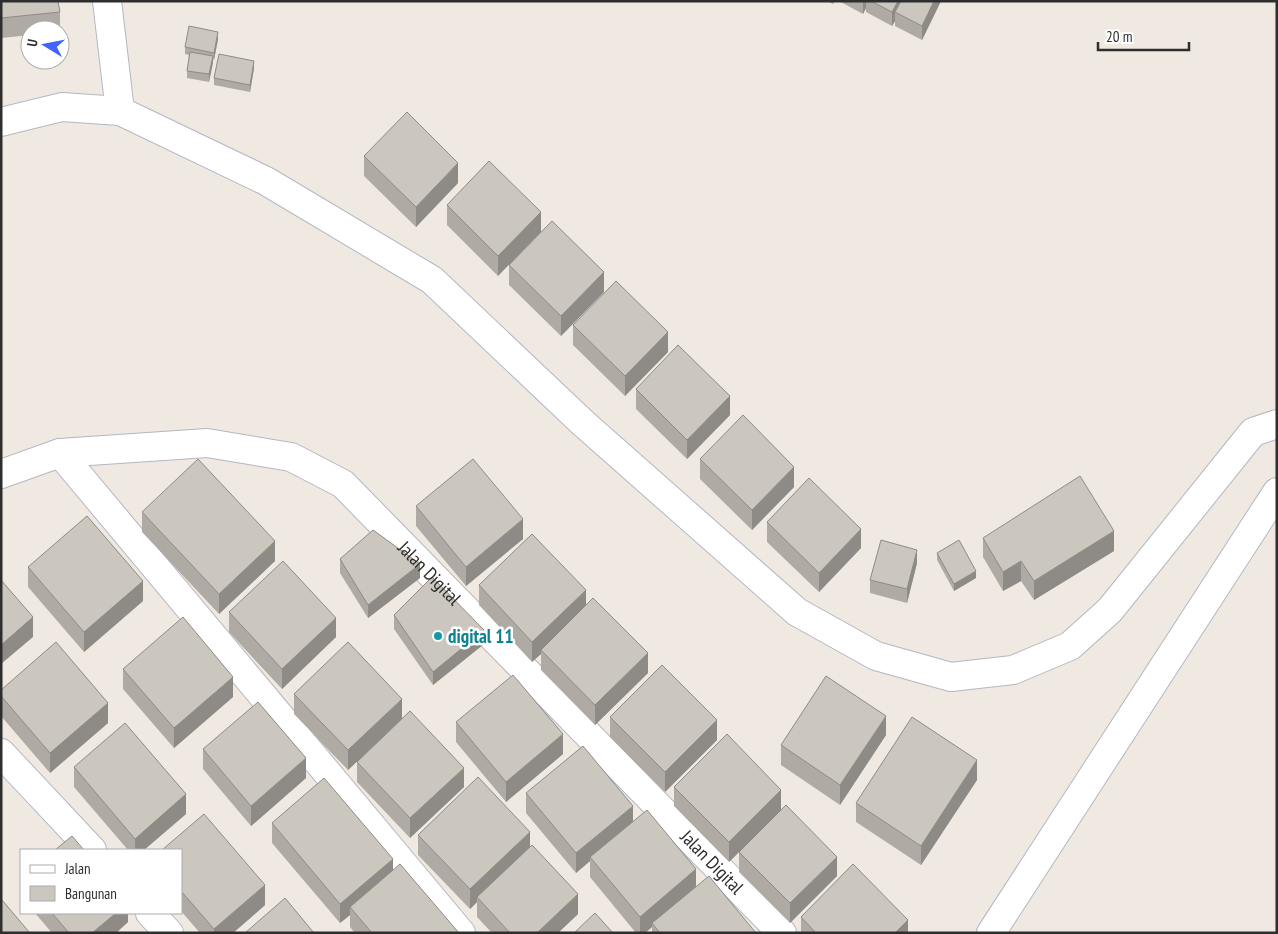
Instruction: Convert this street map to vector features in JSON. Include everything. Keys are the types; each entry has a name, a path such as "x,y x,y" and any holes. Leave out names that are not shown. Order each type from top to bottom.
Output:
{"street":[{"path":"108,1 120,111"},
{"path":"1,122 62,107 120,111 266,181 432,280 583,423 797,612 876,656 952,677 1013,670 1070,646 1110,610 1252,432 1277,424"},
{"name":"Jalan Digital","path":"1,474 60,453 207,443 291,457 343,484 782,933"},
{"path":"60,453 462,933"},
{"path":"991,933 1277,492"},
{"path":"1,753 91,849"},
{"path":"151,914 169,933"}],"building":[{"path":"1,1 58,1 60,12 1,18"},
{"path":"871,1 898,1 892,12"},
{"path":"901,1 934,1 922,26 895,12"},
{"path":"189,26 218,32 214,53 185,47"},
{"path":"190,52 213,56 209,74 187,71"},
{"path":"219,54 254,61 250,85 214,78"},
{"path":"407,112 458,163 416,207 364,156"},
{"path":"489,161 541,212 498,256 447,205"},
{"path":"552,221 604,272 561,316 509,265"},
{"path":"616,281 668,332 625,376 573,325"},
{"path":"678,345 730,396 687,440 636,389"},
{"path":"743,415 794,467 752,510 700,459"},
{"path":"198,459 275,541 219,594 142,512"},
{"path":"473,459 523,519 466,567 416,506"},
{"path":"1080,476 1114,531 1034,581 1021,561 1003,572 983,538"},
{"path":"809,478 861,529 819,573 767,522"},
{"path":"87,516 143,581 84,632 28,567"},
{"path":"373,530 420,564 368,605 340,559"},
{"path":"532,534 586,590 532,642 479,585"},
{"path":"881,540 917,550 907,589 870,580"},
{"path":"959,540 976,571 954,584 937,553"},
{"path":"283,561 336,618 282,669 229,612"},
{"name":"digital 11","path":"432,577 484,630 433,672 394,615"},
{"path":"1,580 33,617 1,645"},
{"path":"593,598 648,653 595,705 541,650"},
{"path":"183,617 233,677 174,728 123,669"},
{"path":"56,642 108,703 50,753 1,696 1,690"},
{"path":"348,642 402,699 348,750 294,694"},
{"path":"662,665 717,720 665,772 610,717"},
{"path":"513,675 563,734 506,782 456,722"},
{"path":"826,676 886,716 840,785 781,745"},
{"path":"258,702 306,758 251,806 203,749"},
{"path":"410,711 464,768 410,818 357,762"},
{"path":"912,717 977,760 921,846 856,803"},
{"path":"125,723 186,794 135,839 74,767"},
{"path":"727,734 781,790 729,842 674,787"},
{"path":"583,746 633,806 576,853 526,793"},
{"path":"478,777 530,832 470,889 418,835"},
{"path":"324,778 393,859 340,904 272,823"},
{"path":"786,805 837,857 790,903 739,852"},
{"path":"647,810 696,869 640,917 590,857"},
{"path":"204,814 265,885 214,929 182,892 182,849 163,849"},
{"path":"72,836 83,849 56,849"},
{"path":"532,845 578,894 537,933 510,933 477,897"},
{"path":"400,864 459,933 372,933 350,907"},
{"path":"853,864 908,920 895,933 816,933 801,917"},
{"path":"709,876 756,933 660,933 652,923"},
{"path":"285,898 314,933 245,933"},
{"path":"2,900 30,933 1,933"},
{"path":"595,913 613,933 574,933"},
{"path":"53,914 115,914 92,933 69,933"}],"place":[{"name":"digital 11","path":"438,636"}]}
